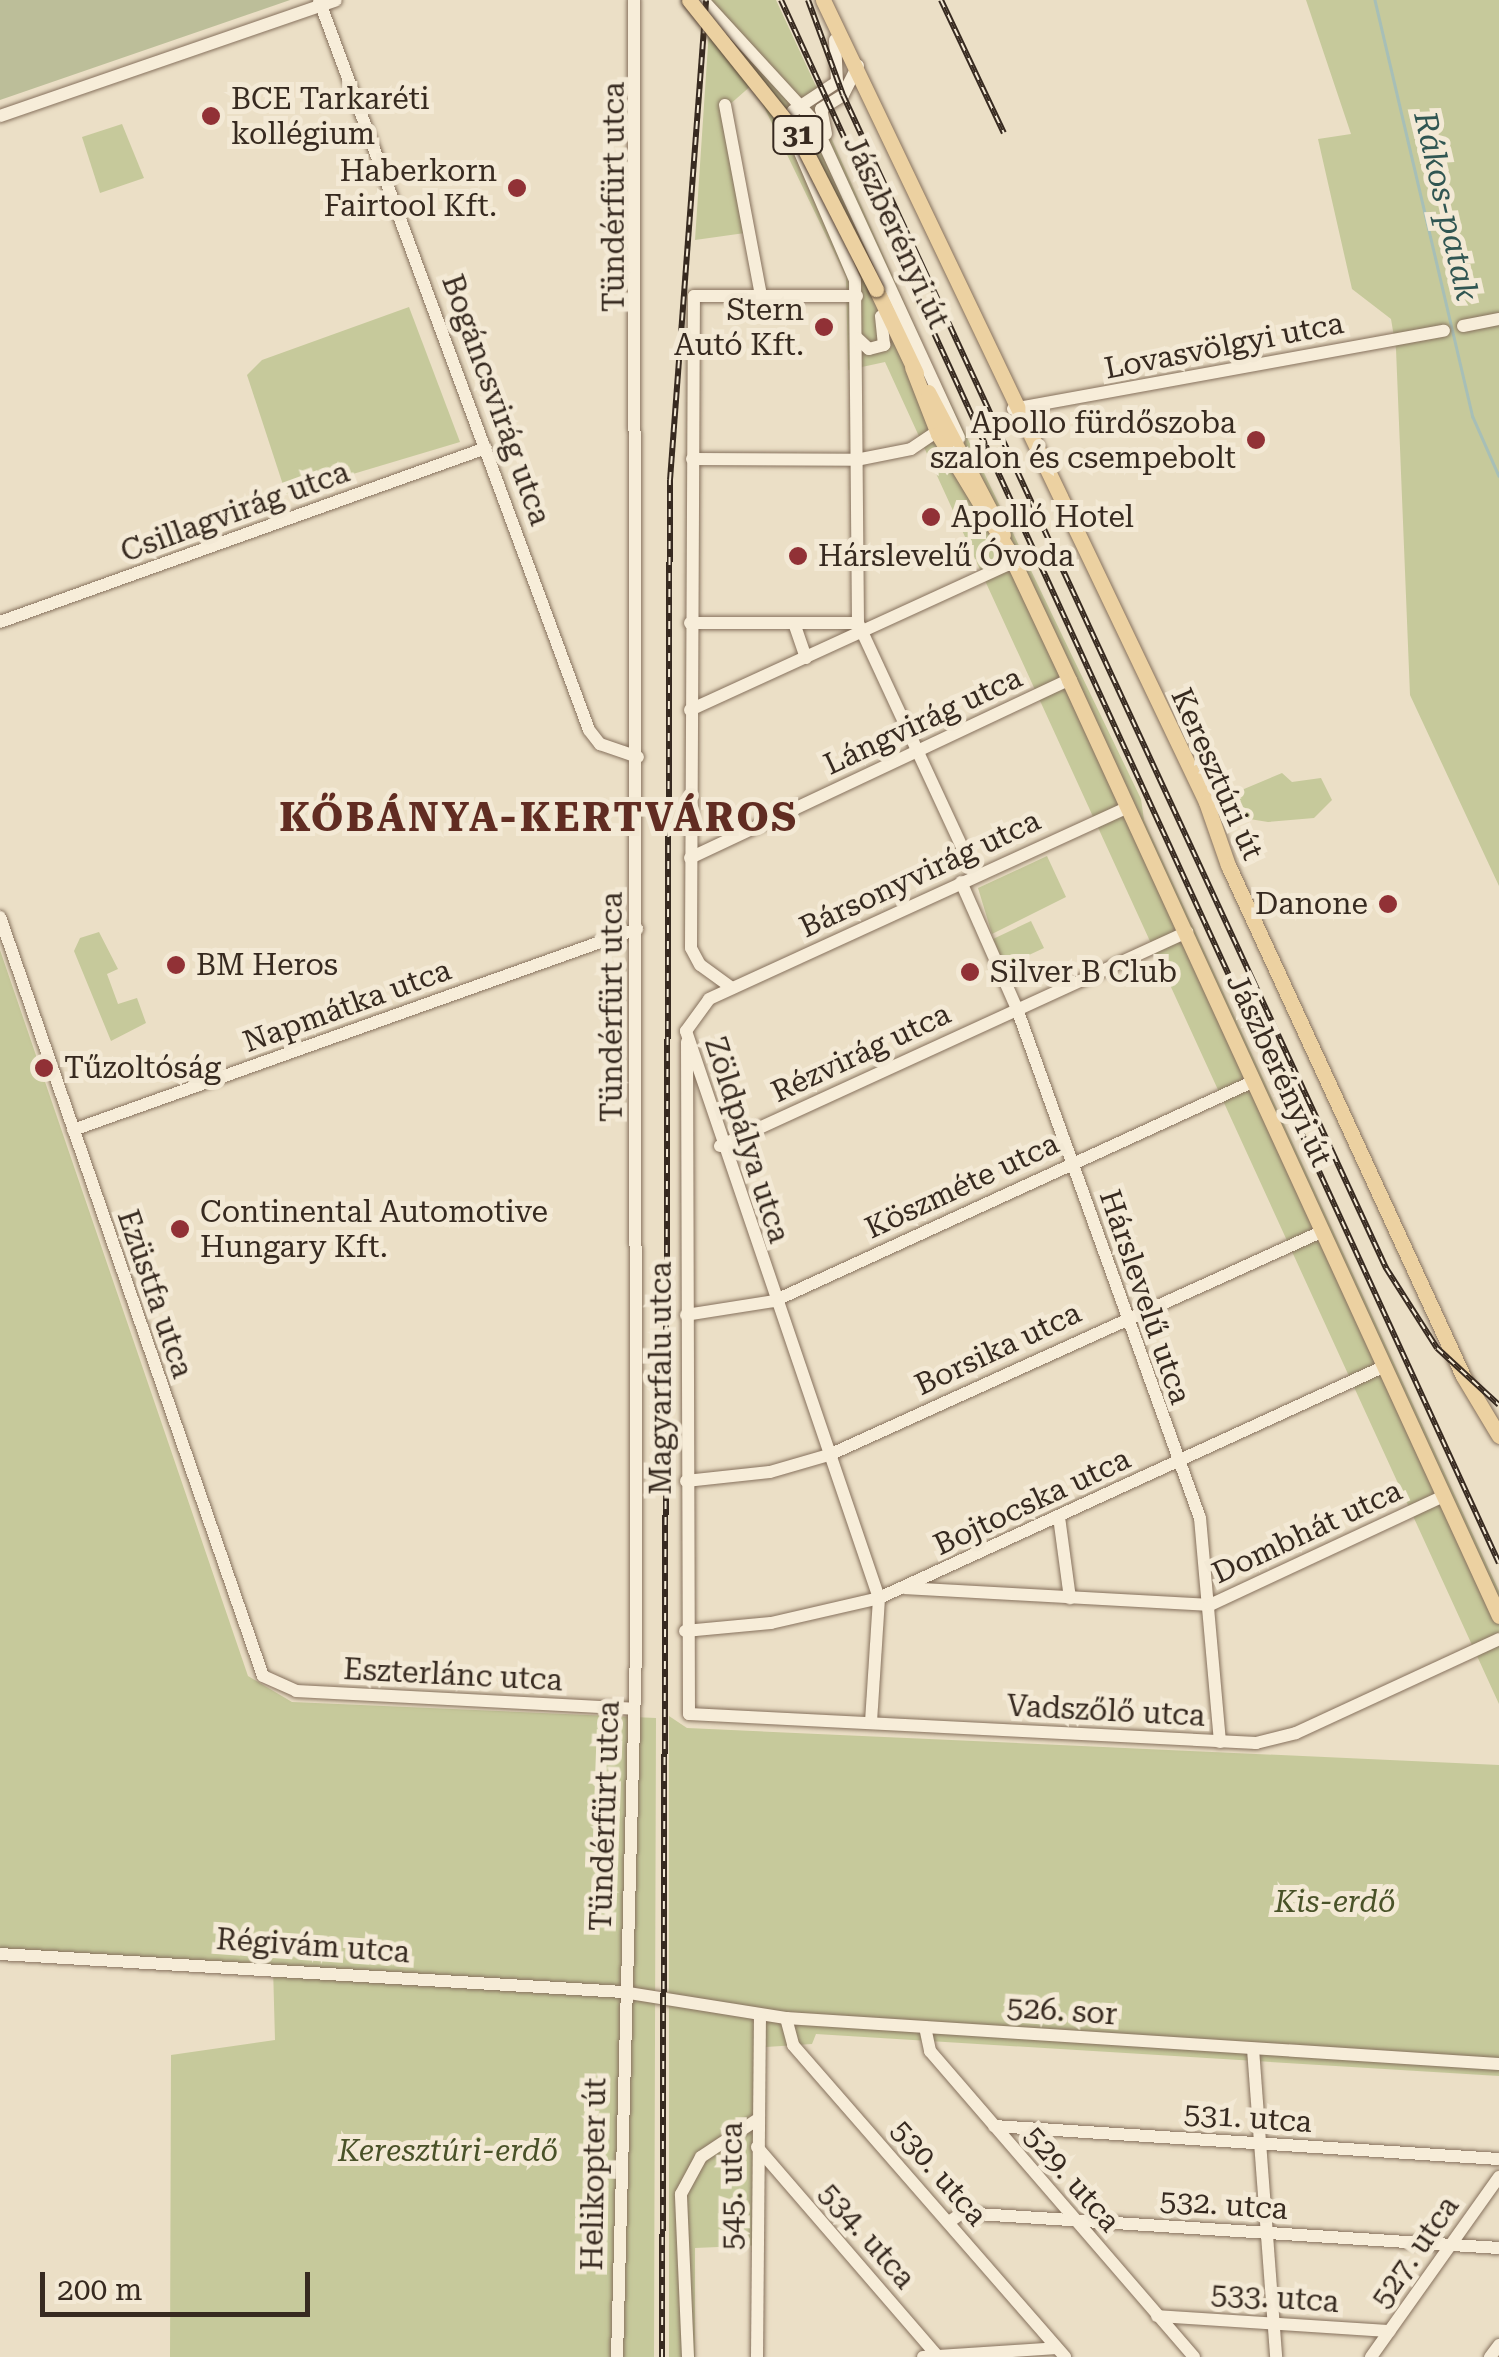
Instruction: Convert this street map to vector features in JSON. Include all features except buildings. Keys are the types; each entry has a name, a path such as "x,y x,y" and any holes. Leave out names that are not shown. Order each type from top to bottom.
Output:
{"main road":[{"name":"Jászberényi út","path":"689,0 798,136 1010,555 1499,1616"},
{"name":"Keresztúri út","path":"826,8 910,190"},
{"name":"Keresztúri út","path":"857,71 873,113 1013,408 1206,802 1228,865 1463,1376 1499,1436"},
{"name":"Jászberényi út","path":"942,420 965,451 1010,555"}],"street":[{"path":"0,116 320,3 339,0 333,33"},
{"name":"Tündérfürt utca","path":"634,0 639,22"},
{"name":"Tündérfürt utca","path":"623,1992 634,1709 639,22 644,0"},
{"path":"703,0 776,80 807,107"},
{"name":"Bogáncsvirág utca","path":"320,3 589,730 600,744 638,758"},
{"path":"826,8 842,58 837,82"},
{"path":"807,107 857,71"},
{"path":"807,107 843,96 857,71"},
{"path":"776,80 807,107"},
{"path":"843,96 873,113"},
{"path":"725,105 761,296 857,296 859,627 975,875"},
{"name":"Jászberényi út","path":"807,107 796,152 857,296"},
{"name":"Jászberényi út","path":"807,107 942,420"},
{"name":"Jászberényi út","path":"873,350 888,335 876,289"},
{"name":"Zöldpálya utca","path":"761,296 694,296 690,624 694,957 732,988 696,1009 687,1042 879,1598 871,1722"},
{"path":"1463,326 1499,319"},
{"name":"Lovasvölgyi utca","path":"1013,408 1444,330"},
{"path":"856,364 873,350 857,338"},
{"path":"692,459 856,460 902,452 942,420"},
{"name":"Csillagvirág utca","path":"0,622 486,448"},
{"path":"690,710 806,658 859,627 1010,555"},
{"path":"794,623 806,658"},
{"path":"690,624 859,627"},
{"name":"Lángvirág utca","path":"690,858 1069,680"},
{"name":"Bársonyvirág utca","path":"732,988 1128,807"},
{"name":"Hárslevelű utca","path":"961,882 1017,1009 1206,1545 1220,1742"},
{"name":"Ezüstfa utca","path":"0,916 254,1661 272,1683"},
{"name":"Napmátka utca","path":"73,1130 637,929"},
{"name":"Rézvirág utca","path":"720,1146 1187,932"},
{"name":"Magyarfalu utca","path":"687,1042 685,1631 690,1714"},
{"name":"Köszméte utca","path":"686,1315 774,1300 1254,1082"},
{"name":"Borsika utca","path":"686,1481 770,1472 829,1455 1323,1231"},
{"name":"Bojtocska utca","path":"685,1631 770,1623 879,1598 1384,1366"},
{"name":"Dombhát utca","path":"902,1588 1210,1606 1444,1496"},
{"path":"1059,1517 1070,1598"},
{"name":"Vadszőlő utca","path":"690,1714 1220,1742 1296,1733 1499,1638"},
{"name":"Eszterlánc utca","path":"272,1683 296,1691 634,1709"},
{"name":"Régivám utca","path":"0,1954 623,1992"},
{"name":"526. sor","path":"623,1992 786,2018 1499,2064"},
{"name":"Helikopter út","path":"617,2357 623,1992"},
{"name":"545. utca","path":"757,2357 760,2014"},
{"name":"530. utca","path":"786,2018 793,2046 1061,2352"},
{"name":"529. utca","path":"925,2027 930,2051 1194,2357"},
{"path":"1252,2049 1276,2357"},
{"path":"688,2357 681,2194 701,2157 758,2120"},
{"name":"531. utca","path":"994,2126 1499,2159"},
{"name":"534. utca","path":"757,2147 938,2356"},
{"name":"527. utca","path":"1372,2357 1499,2176"},
{"name":"532. utca","path":"949,2222 962,2214 1499,2248"},
{"name":"533. utca","path":"1157,2316 1390,2331"},
{"path":"1490,2357 1499,2345"},
{"path":"923,2357 1061,2352"}],"green space":[{"path":"0,0 290,0 0,100"},
{"path":"711,0 776,0 828,112 829,133 933,367 1141,799 1144,820 1499,1591 1499,1704 885,362 848,370 846,277 753,84 728,106 752,232 695,240"},
{"path":"1306,0 1499,0 1499,886 1410,695 1396,349 1391,319 1352,289 1318,139 1351,134"},
{"path":"122,124 144,178 100,193 82,137"},
{"path":"409,307 460,442 286,494 247,375 262,360"},
{"path":"1282,773 1292,782 1321,778 1332,800 1314,818 1268,822 1225,815 1211,784 1244,789"},
{"path":"1047,856 1066,897 992,934 978,888"},
{"path":"1031,921 1044,948 1005,966 993,939"},
{"path":"99,932 118,969 107,974 118,1004 137,998 146,1023 111,1041 74,951 80,938"},
{"name":"Keresztúri-erdő","path":"0,950 248,1676 292,1702 656,1718 654,2357 170,2357 171,2055 275,2040 273,1967 0,1950"},
{"name":"Kis-erdő","path":"669,1716 687,1728 1499,1765 1499,2076 816,2034 812,2044 766,2047 764,2245 695,2248 695,2357 669,2357"}],"waterway":[{"name":"Rákos-patak","path":"1375,0 1473,417 1499,476"}],"railway":[{"path":"662,2357 670,480 706,0"},
{"path":"781,0 1499,1563"},
{"path":"808,0 843,95 1386,1268 1437,1348 1499,1405"},
{"path":"941,0 1004,133"}],"place":[{"name":"BCE Tarkaréti kollégium","path":"211,116"},
{"name":"Haberkorn Fairtool Kft.","path":"517,188"},
{"name":"Stern Autó Kft.","path":"824,327"},
{"name":"Apollo fürdőszoba szalon és csempebolt","path":"1256,440"},
{"name":"Apolló Hotel","path":"931,517"},
{"name":"Hárslevelű Óvoda","path":"798,556"},
{"name":"Danone","path":"1388,904"},
{"name":"BM Heros","path":"176,965"},
{"name":"Silver B Club","path":"970,972"},
{"name":"Tűzoltóság","path":"44,1068"},
{"name":"Continental Automotive Hungary Kft.","path":"180,1229"}],"district":[{"name":"KŐBÁNYA-KERTVÁROS","path":"539,818"}]}
